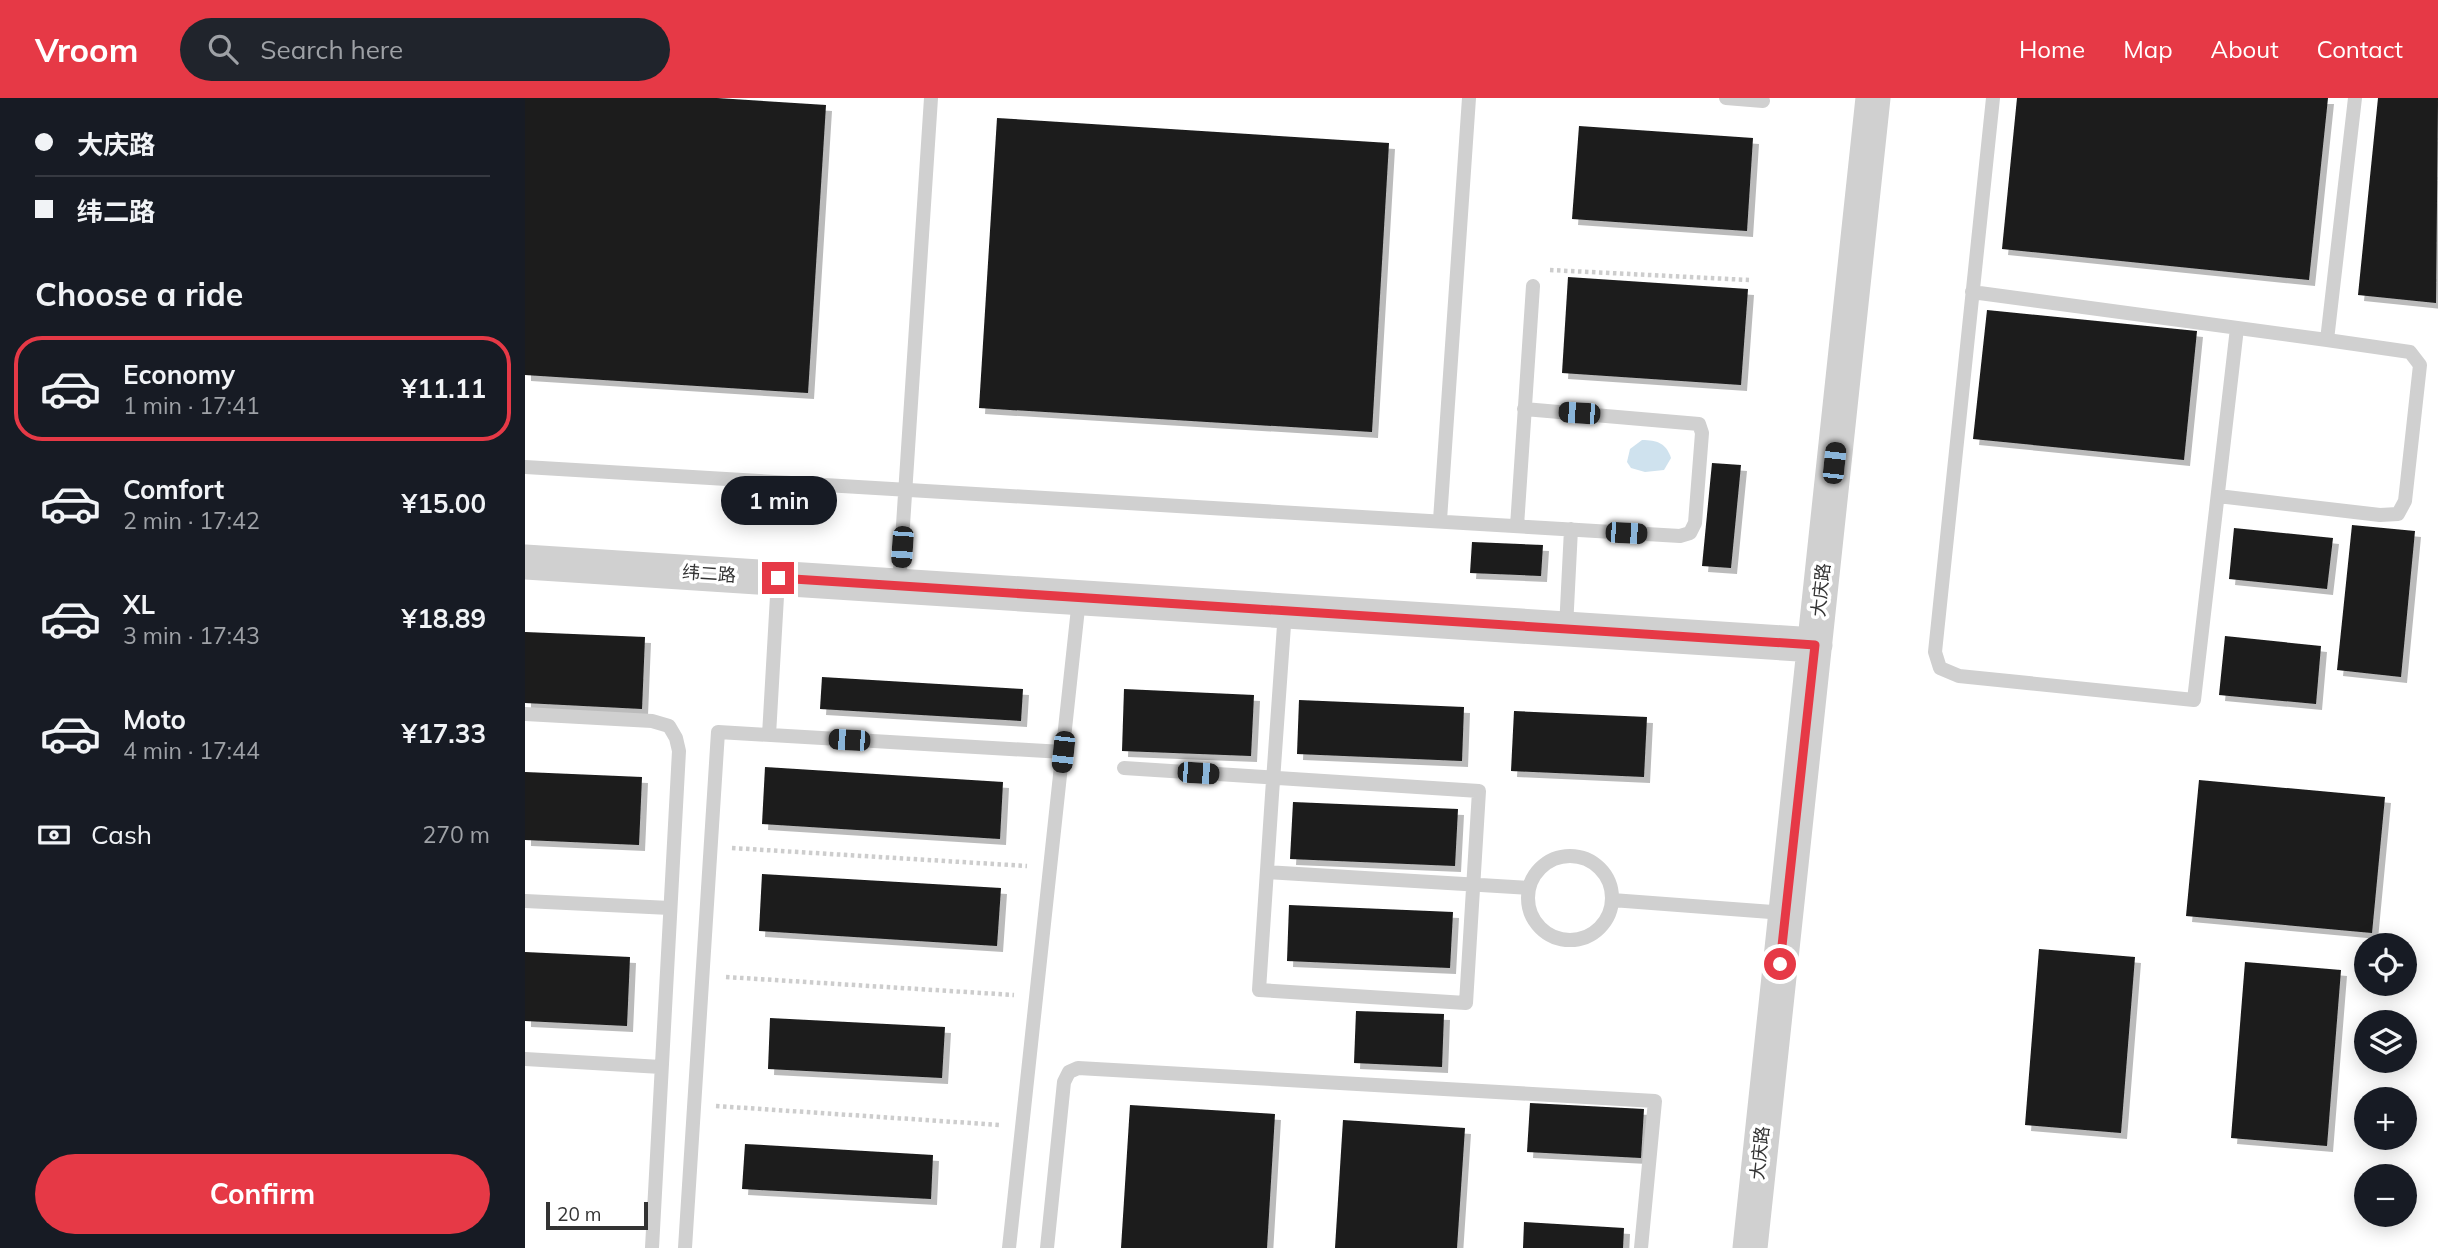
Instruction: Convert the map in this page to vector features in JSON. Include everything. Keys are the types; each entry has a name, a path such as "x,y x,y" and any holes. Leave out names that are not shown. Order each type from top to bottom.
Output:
{"street":[{"name":"大庆路","path":"1749,1248 1873,98"},
{"name":"纬二路","path":"525,562 1815,645"}],"lane":[{"path":"899,586 931,98"},
{"path":"1440,520 1469,98"},
{"path":"1726,98 1763,101"},
{"path":"1993,98 1935,652 1940,668 1959,676 2194,700 2237,328"},
{"path":"2327,340 2355,98"},
{"path":"1517,526 1533,286"},
{"path":"1972,292 2410,352 2420,365 2405,501 2398,514 2380,515 2218,496"},
{"path":"525,467 1680,536 1690,533 1695,523 1702,433 1699,425 1688,421 1524,409"},
{"path":"1565,629 1571,529"},
{"path":"769,735 778,578"},
{"path":"1009,1248 1079,598"},
{"path":"1124,768 1273,778 1479,791 1466,1003 1259,990 1273,778 1285,611"},
{"path":"525,715 652,721 669,726 676,738 679,751 652,1248"},
{"path":"685,1248 718,732 1063,752"},
{"path":"1555,858 1582,858 1605,874 1612,900 1609,914 1593,933 1582,938 1557,938 1537,924 1530,913 1529,888 1534,876 1555,858"},
{"path":"1267,872 1529,888"},
{"path":"1612,900 1786,913"},
{"path":"525,901 670,908"},
{"path":"525,1059 661,1067"},
{"path":"1047,1248 1064,1082 1069,1072 1078,1068 1655,1101 1641,1248"}],"path":[{"path":"1533,286 1539,273 1553,269 1749,280"},
{"path":"710,846 1050,867"},
{"path":"702,976 1036,996"},
{"path":"694,1104 1022,1126"}],"water":[{"path":"1642,440 1664,446 1671,458 1664,470 1645,472 1631,468 1627,462 1630,449"}],"building":[{"path":"525,98 717,98 826,105 808,393 525,375"},
{"path":"2017,98 2328,98 2309,280 2002,249"},
{"path":"2378,98 2438,98 2436,303 2358,295"},
{"path":"997,118 1389,143 1372,432 979,408"},
{"path":"1579,126 1753,138 1747,231 1572,219"},
{"path":"1568,277 1748,289 1741,385 1562,373"},
{"path":"1987,310 2197,331 2184,460 1973,439"},
{"path":"1712,463 1741,465 1731,568 1702,566"},
{"path":"2352,525 2415,531 2401,677 2337,670"},
{"path":"2234,528 2333,538 2327,589 2229,579"},
{"path":"1472,542 1543,545 1541,576 1470,573"},
{"path":"525,632 645,637 642,709 525,703"},
{"path":"2225,636 2321,646 2316,704 2219,695"},
{"path":"822,677 1023,689 1021,721 820,709"},
{"path":"1124,689 1254,695 1251,756 1122,751"},
{"path":"1299,700 1464,707 1462,761 1297,754"},
{"path":"1514,711 1647,717 1644,777 1511,771"},
{"path":"765,767 1003,782 1000,839 762,824"},
{"path":"525,772 642,777 639,845 525,840"},
{"path":"2199,780 2385,797 2372,933 2186,916"},
{"path":"1293,802 1458,809 1455,866 1290,859"},
{"path":"762,874 1001,888 997,946 759,931"},
{"path":"1289,905 1453,912 1450,968 1287,961"},
{"path":"2039,949 2135,957 2121,1133 2025,1125"},
{"path":"525,952 630,957 627,1026 525,1021"},
{"path":"2245,962 2341,970 2327,1146 2231,1138"},
{"path":"1356,1011 1444,1014 1442,1067 1354,1063"},
{"path":"770,1018 945,1027 942,1078 768,1069"},
{"path":"1530,1103 1644,1109 1641,1158 1527,1152"},
{"path":"1130,1105 1275,1114 1267,1248 1121,1248"},
{"path":"1343,1120 1465,1128 1457,1248 1335,1248"},
{"path":"745,1144 933,1155 931,1199 742,1189"},
{"path":"1524,1222 1624,1228 1623,1248 1523,1248"}],"route":[{"path":"778,578 1815,645 1780,964"}]}
